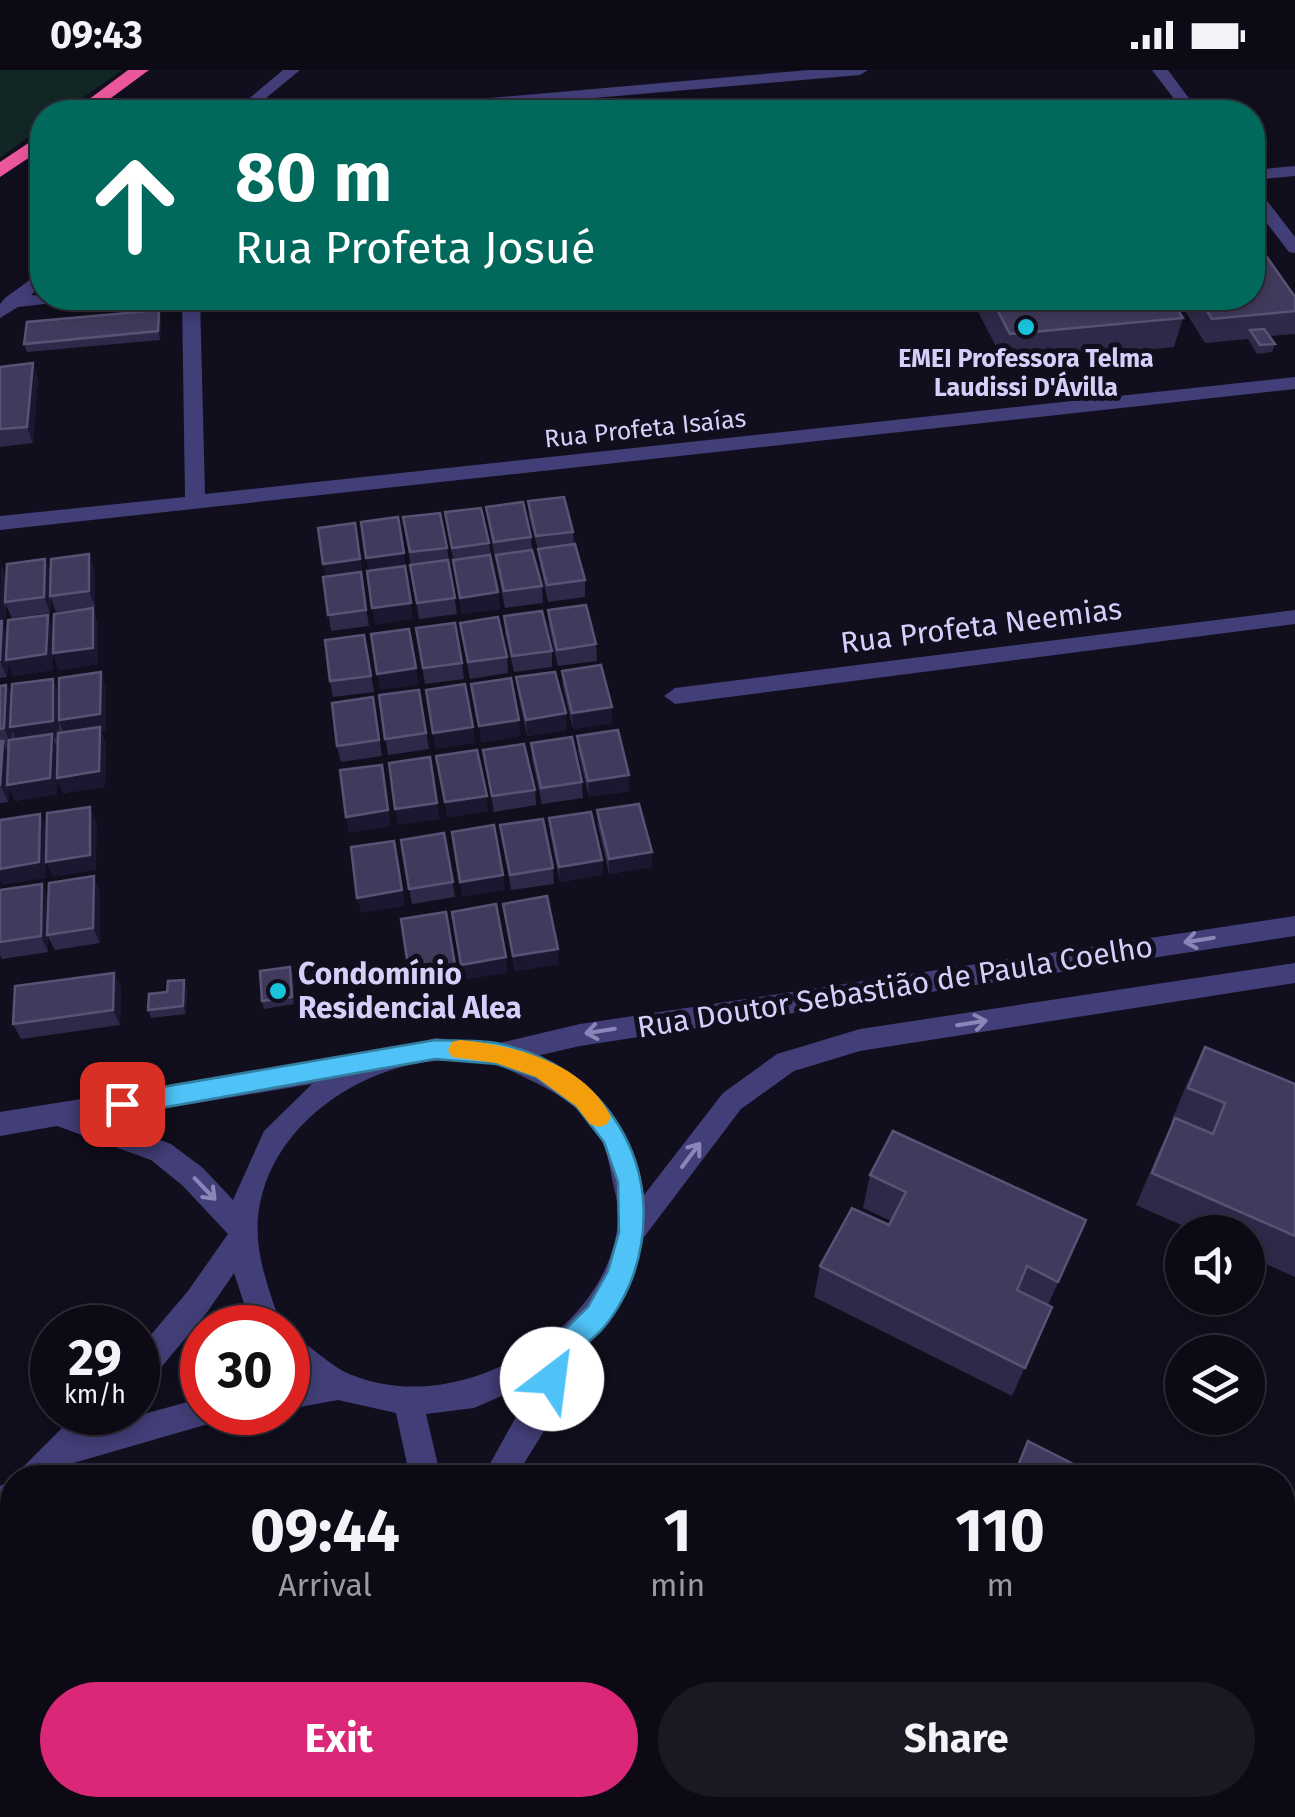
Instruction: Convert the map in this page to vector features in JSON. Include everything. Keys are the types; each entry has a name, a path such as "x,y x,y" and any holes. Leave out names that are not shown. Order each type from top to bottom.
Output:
{"highway":[{"path":"98,100 140,70"},
{"path":"0,171 30,149"}],"street":[{"path":"255,100 292,70"},
{"path":"523,100 860,70"},
{"path":"1160,70 1183,100"},
{"path":"1265,175 1295,172"},
{"path":"1265,209 1295,248"},
{"path":"5,308 30,286"},
{"path":"5,308 30,303"},
{"path":"191,310 195,501"},
{"name":"Rua Profeta Isaías","path":"0,523 1295,382"},
{"name":"Rua Profeta Neemias","path":"675,696 1295,617"},
{"name":"Rua Doutor Sebastião de Paula Coelho","path":"497,1054 580,1034 1295,926"},
{"name":"Rua Doutor Sebastião de Paula Coelho","path":"632,1232 732,1100 786,1062 860,1040 1295,973"},
{"path":"0,1124 218,1080 373,1063 435,1050 497,1054 544,1070 585,1099 614,1137 631,1182 632,1232 620,1275 597,1316 563,1350 516,1380 463,1397 408,1401 340,1385 310,1367"},
{"path":"256,1305 246,1286 239,1233 249,1183 268,1145 309,1102 332,1083 373,1063"},
{"path":"58,1115 161,1152 194,1177 239,1233"},
{"path":"160,1346 198,1301 239,1233"},
{"path":"504,1465 541,1408 563,1350"},
{"path":"310,1391 340,1385"},
{"path":"408,1401 423,1465"},
{"path":"64,1450 180,1419"},
{"path":"48,1465 78,1435"}],"green space":[{"path":"0,70 122,70 80,100 30,100 30,136 0,158"}],"building":[{"path":"1265,254 1295,297 1295,311 1212,319 1206,310 1265,310"},
{"path":"159,310 158,331 24,344 27,322"},
{"path":"997,310 1178,310 1183,318 1010,334"},
{"path":"1264,329 1275,344 1260,345 1250,330"},
{"path":"33,363 27,427 0,429 0,367"},
{"path":"564,497 573,532 536,536 528,501"},
{"path":"523,502 531,537 494,542 486,507"},
{"path":"481,508 489,543 452,548 445,512"},
{"path":"440,513 447,548 410,552 403,517"},
{"path":"398,517 404,553 366,558 361,522"},
{"path":"355,523 360,559 323,564 318,528"},
{"path":"575,544 585,580 547,585 538,549"},
{"path":"532,550 542,586 504,591 496,555"},
{"path":"89,554 89,591 50,596 51,559"},
{"path":"490,555 498,592 460,598 453,560"},
{"path":"45,559 44,597 5,602 7,564"},
{"path":"448,560 455,598 417,603 410,565"},
{"path":"405,566 411,603 372,608 367,571"},
{"path":"361,572 366,610 328,615 323,577"},
{"path":"586,605 596,644 557,650 548,610"},
{"path":"93,608 93,648 53,653 54,614"},
{"path":"542,611 552,651 512,656 504,616"},
{"path":"48,615 46,654 6,660 8,620"},
{"path":"498,617 507,657 468,662 460,623"},
{"path":"455,623 462,663 423,668 416,628"},
{"path":"409,629 416,668 377,674 371,634"},
{"path":"364,635 371,676 330,681 325,640"},
{"path":"601,665 612,707 572,713 562,671"},
{"path":"101,672 100,714 59,720 59,678"},
{"path":"555,672 566,713 526,720 516,677"},
{"path":"511,678 519,720 479,726 471,684"},
{"path":"53,679 53,721 10,727 12,684"},
{"path":"465,684 473,727 433,733 426,690"},
{"path":"6,685 4,728 0,729 0,686"},
{"path":"419,690 426,733 385,739 379,695"},
{"path":"373,697 379,740 337,746 332,703"},
{"path":"100,727 99,771 57,778 58,733"},
{"path":"618,730 629,775 588,781 577,736"},
{"path":"52,734 50,778 7,785 9,740"},
{"path":"572,737 582,782 541,788 531,743"},
{"path":"0,741 3,741 0,786"},
{"path":"524,744 535,790 492,796 483,750"},
{"path":"477,750 487,796 445,802 436,756"},
{"path":"430,757 437,803 395,809 389,763"},
{"path":"382,765 388,810 346,817 340,770"},
{"path":"639,804 652,852 609,859 597,810"},
{"path":"90,807 90,855 46,862 47,813"},
{"path":"591,812 602,860 559,867 549,818"},
{"path":"40,814 39,862 0,869 0,820"},
{"path":"543,819 553,868 510,875 500,825"},
{"path":"494,825 503,875 460,882 452,832"},
{"path":"444,833 453,882 409,889 401,840"},
{"path":"394,841 402,890 357,898 351,847"},
{"path":"94,876 93,928 47,935 49,883"},
{"path":"42,884 41,936 0,942 0,890"},
{"path":"547,896 558,949 513,956 503,904"},
{"path":"496,904 506,957 461,965 452,912"},
{"path":"446,912 455,965 409,972 401,919"},
{"name":"Condomínio Residencial Alea","path":"290,967 292,997 262,1001 260,971"},
{"path":"114,973 113,1010 13,1024 15,986"},
{"path":"184,980 183,1006 148,1010 149,994 167,992 168,981"},
{"path":"1205,1047 1295,1084 1295,1236 1265,1223 1265,1215 1247,1215 1152,1173 1175,1118 1213,1134 1225,1103 1188,1088"},
{"path":"893,1131 1086,1220 1058,1282 1027,1266 1017,1290 1052,1307 1025,1368 820,1266 852,1208 889,1225 906,1192 870,1175"},
{"path":"1028,1441 1075,1465 1018,1465"}],"slow traffic":[{"path":"460,1050 497,1054 544,1070 585,1099 599,1117"}],"place":[{"name":"EMEI Professora Telma Laudissi D'Ávilla","path":"1026,327"},
{"name":"Condomínio Residencial Alea","path":"278,991"}],"route":[{"path":"122,1104 435,1050 497,1054 544,1070 585,1099 614,1137 631,1182 632,1232 620,1275 597,1316 563,1350 552,1379"}]}
